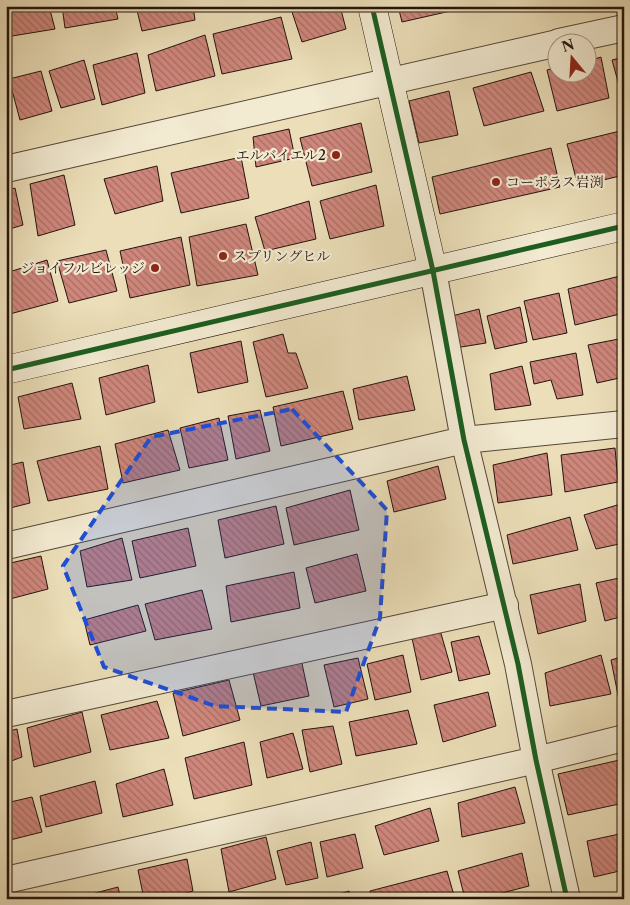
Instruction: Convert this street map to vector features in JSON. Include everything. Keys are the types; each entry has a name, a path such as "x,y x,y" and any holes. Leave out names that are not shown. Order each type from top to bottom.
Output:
{"street":[{"path":"372,6 433,271 464,440 505,606 536,760 567,899"},
{"path":"598,34 624,28"},
{"path":"6,169 548,45"},
{"path":"6,370 624,226"},
{"path":"6,546 464,440 624,424"},
{"path":"6,714 505,606"},
{"path":"6,880 536,760 624,738"}],"highlighted area":[{"path":"292,409 387,510 380,618 346,712 215,706 104,667 63,566 151,437"}],"building":[{"path":"6,6 49,6 55,29 6,37"},
{"path":"62,6 115,6 118,19 65,28"},
{"path":"136,6 193,6 195,20 142,31"},
{"path":"317,6 340,6 346,29 302,42 292,12"},
{"path":"398,6 454,6 455,10 402,22"},
{"path":"281,17 292,59 222,74 213,34"},
{"path":"205,35 215,76 156,91 148,55"},
{"path":"137,53 145,93 102,105 93,65"},
{"path":"601,57 609,98 557,111 550,82 598,82 598,58"},
{"path":"624,57 624,96 622,96 612,60"},
{"path":"84,60 95,99 61,108 49,71"},
{"path":"41,71 52,111 20,120 9,79"},
{"path":"531,72 544,111 484,126 473,88"},
{"path":"449,91 458,135 419,143 409,101"},
{"name":"エルバイエル2","path":"361,123 372,172 312,186 300,138"},
{"path":"289,129 295,158 256,167 253,137"},
{"path":"620,131 624,147 624,175 578,186 567,144"},
{"name":"コーポラス岩渕","path":"551,148 560,187 440,214 432,177"},
{"path":"241,157 249,198 181,213 171,173"},
{"path":"157,166 163,201 115,214 104,179"},
{"path":"64,175 75,225 38,236 30,184"},
{"path":"376,185 384,226 330,239 320,201"},
{"path":"15,188 23,225 6,230 6,191"},
{"path":"309,201 316,239 265,251 255,217"},
{"name":"スプリングヒル","path":"246,224 258,275 197,286 189,237"},
{"name":"ジョイフルビレッジ","path":"181,237 190,285 130,298 120,251"},
{"path":"106,250 117,291 69,303 57,261"},
{"path":"47,260 58,301 6,315 6,273"},
{"path":"624,275 624,313 575,325 568,289"},
{"path":"559,293 567,333 533,340 524,301"},
{"path":"520,307 527,342 495,349 487,316"},
{"path":"479,309 486,343 455,348 448,317"},
{"path":"283,334 288,353 296,353 308,388 266,397 253,342"},
{"path":"624,338 624,377 597,383 588,345"},
{"path":"241,341 248,382 198,393 190,353"},
{"path":"576,353 583,395 557,399 551,380 534,384 530,362"},
{"path":"148,365 155,402 106,415 99,378"},
{"path":"522,366 531,405 495,410 490,374"},
{"path":"407,376 415,410 359,420 353,389"},
{"path":"72,383 81,419 24,429 18,397"},
{"path":"343,391 353,429 281,446 273,407"},
{"path":"260,410 270,451 236,459 228,416"},
{"path":"219,418 228,460 189,468 180,428"},
{"path":"168,430 180,470 123,483 115,444"},
{"path":"100,446 108,489 48,501 37,461"},
{"path":"615,448 618,482 565,492 561,455"},
{"path":"547,453 552,495 498,503 493,465"},
{"path":"23,462 30,503 6,509 6,466"},
{"path":"438,466 446,499 394,512 387,481"},
{"path":"350,490 359,530 294,545 286,508"},
{"path":"624,503 624,543 596,549 584,515"},
{"path":"276,506 284,544 225,558 218,520"},
{"path":"570,517 578,550 513,564 507,535"},
{"path":"188,528 196,566 140,578 132,541"},
{"path":"122,538 132,580 87,587 80,551"},
{"path":"357,554 366,591 315,603 306,568"},
{"path":"41,556 48,589 6,600 6,564"},
{"path":"294,572 300,608 231,622 226,586"},
{"path":"624,577 624,616 605,621 596,583"},
{"path":"580,584 586,621 538,634 530,595"},
{"path":"202,590 212,629 155,640 145,604"},
{"path":"138,605 146,631 90,645 84,620"},
{"path":"440,630 452,672 421,680 412,638"},
{"path":"479,636 490,674 459,681 451,642"},
{"path":"403,655 411,692 375,700 367,664"},
{"path":"601,655 611,694 550,706 545,673"},
{"path":"624,656 624,699 619,700 611,660"},
{"path":"358,658 368,699 334,707 324,665"},
{"path":"301,659 309,696 261,706 253,672"},
{"path":"229,680 240,720 183,736 173,693"},
{"path":"488,692 496,726 443,742 434,705"},
{"path":"157,701 169,738 110,750 101,715"},
{"path":"408,710 417,744 356,756 349,722"},
{"path":"82,712 91,752 34,767 27,728"},
{"path":"333,726 342,764 310,772 302,730"},
{"path":"17,729 22,757 6,763 6,732"},
{"path":"293,733 303,769 267,778 260,742"},
{"path":"244,742 252,785 194,799 185,758"},
{"path":"624,759 624,803 568,815 558,774"},
{"path":"164,769 173,805 123,817 116,784"},
{"path":"95,781 102,813 46,827 40,796"},
{"path":"515,787 525,823 462,837 458,803"},
{"path":"32,797 42,832 6,841 6,803"},
{"path":"430,808 439,841 384,855 375,826"},
{"path":"624,833 624,870 594,877 587,841"},
{"path":"355,834 363,868 327,877 320,842"},
{"path":"266,837 276,879 229,892 221,849"},
{"path":"311,842 318,878 286,885 277,851"},
{"path":"522,853 529,886 479,899 465,899 458,871"},
{"path":"187,859 193,891 167,899 144,899 138,870"},
{"path":"447,871 455,899 372,899 370,891"},
{"path":"118,887 121,899 73,899"},
{"path":"349,891 350,899 324,899"}],"cycle path":[{"path":"372,6 433,271 464,440 518,664 536,760 567,899"},
{"path":"6,370 624,226"}],"place":[{"name":"エルバイエル2","path":"336,155"},
{"name":"コーポラス岩渕","path":"496,182"},
{"name":"スプリングヒル","path":"223,256"},
{"name":"ジョイフルビレッジ","path":"155,268"}]}
